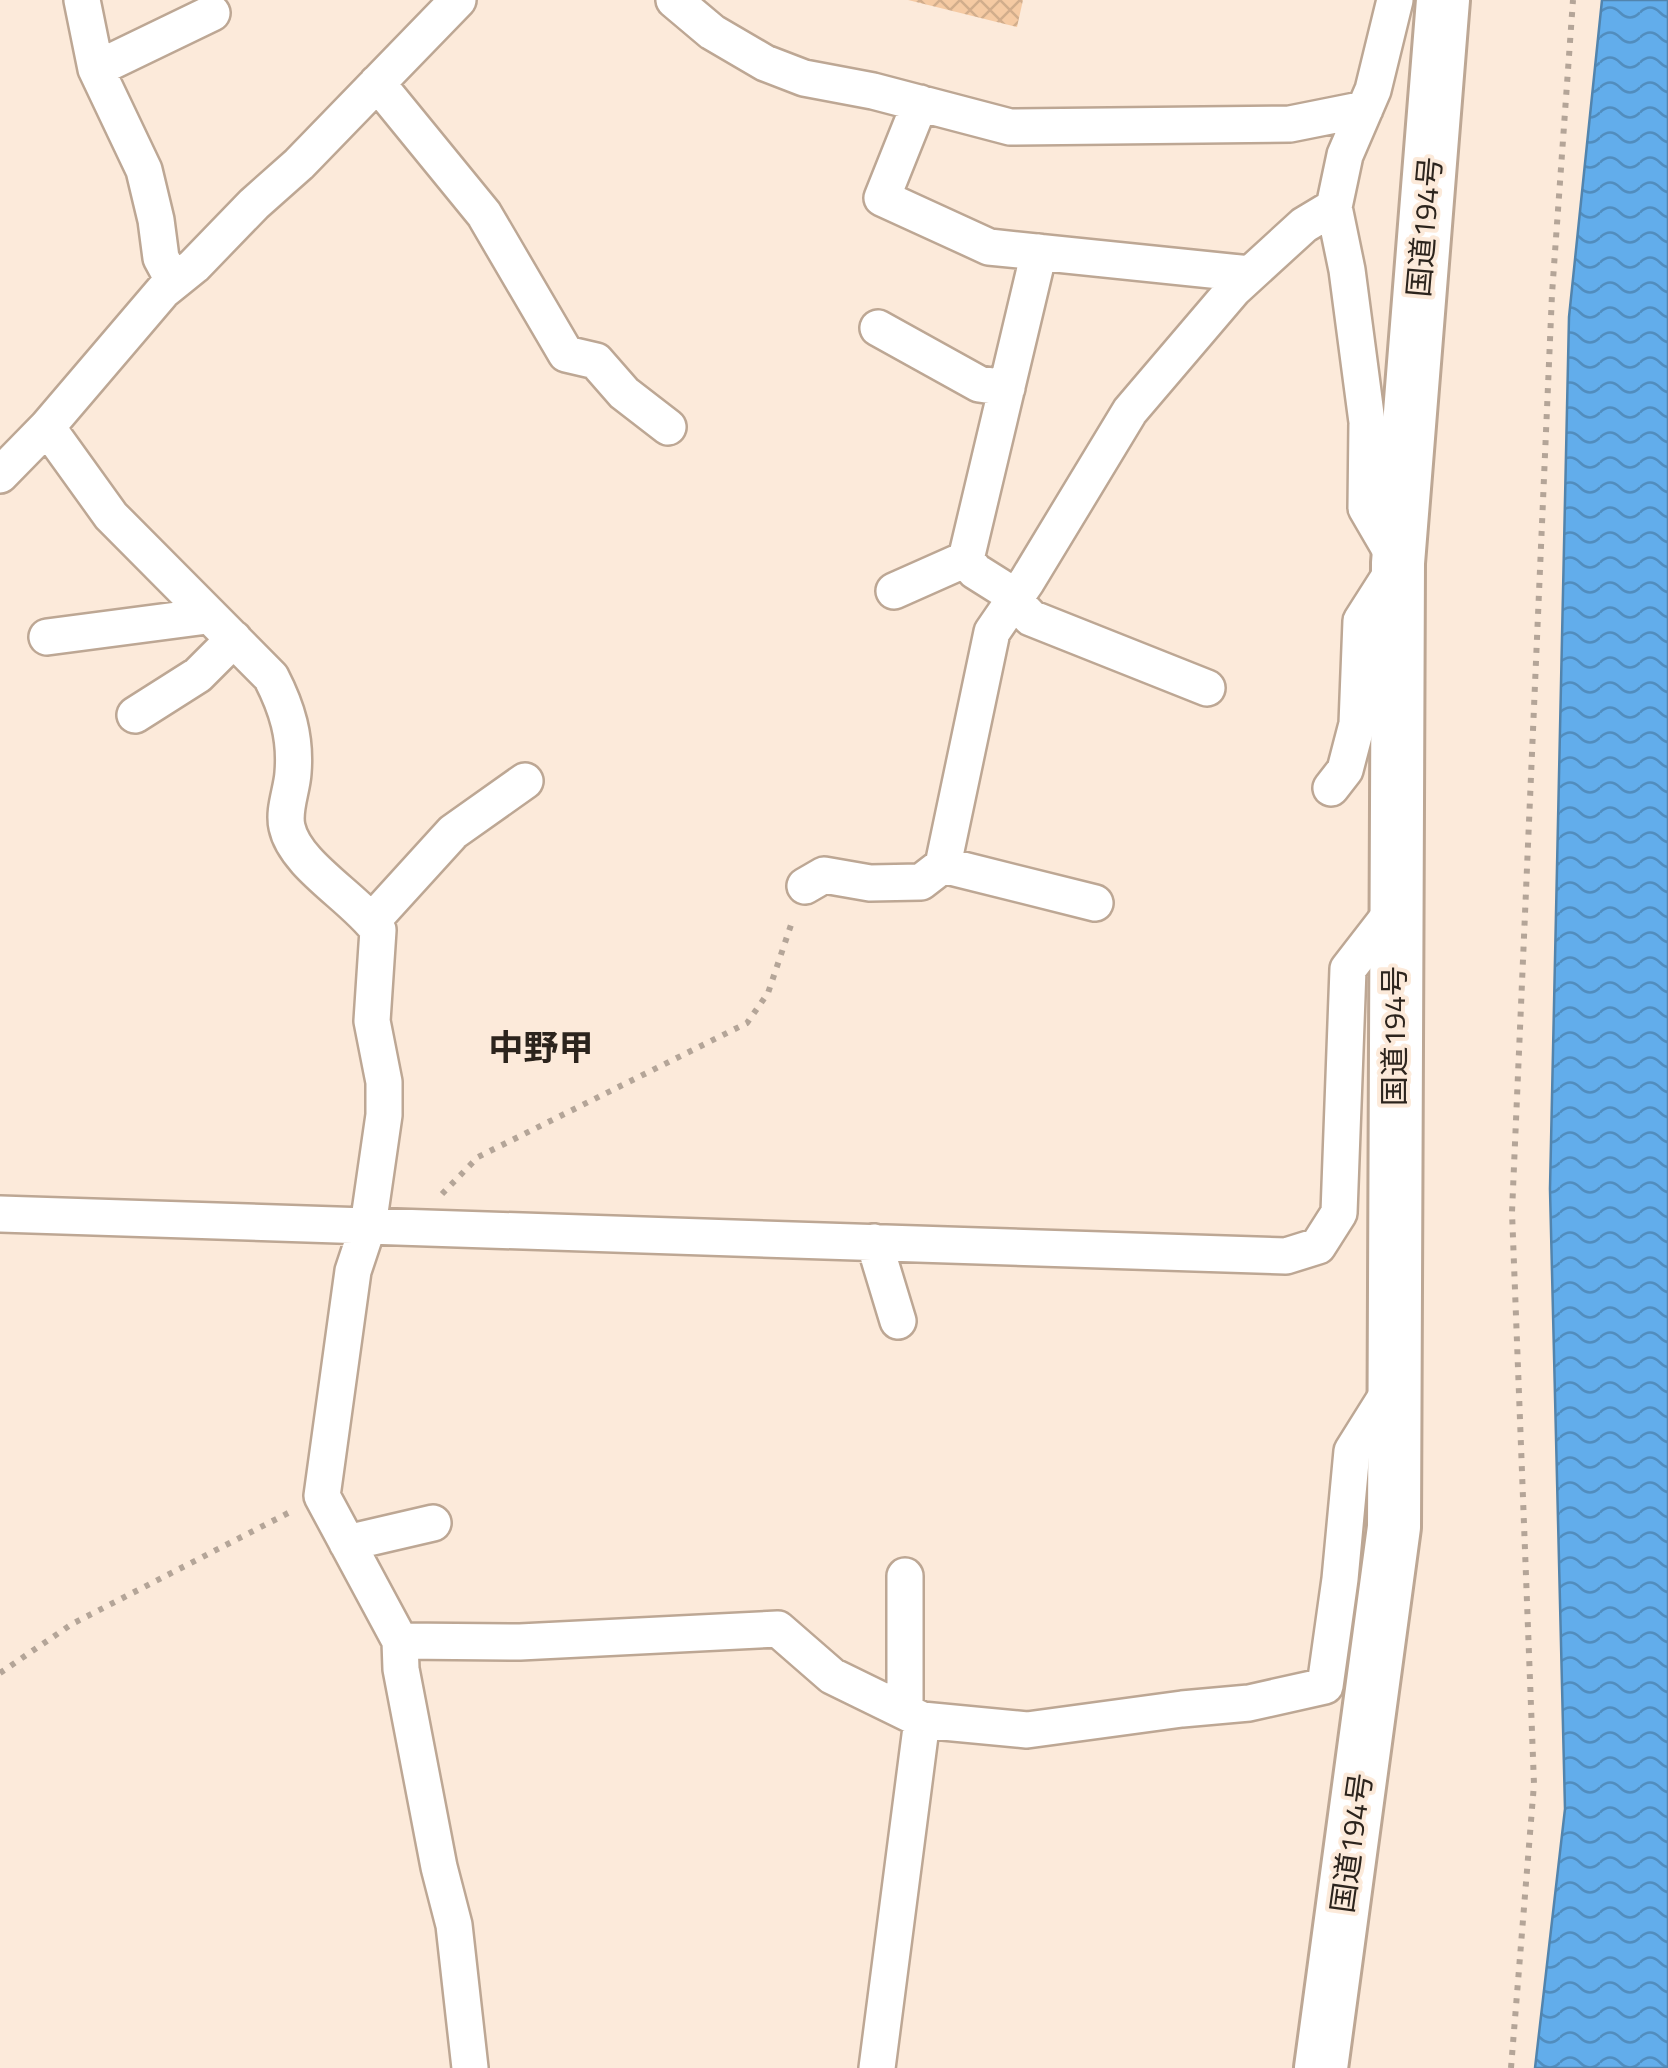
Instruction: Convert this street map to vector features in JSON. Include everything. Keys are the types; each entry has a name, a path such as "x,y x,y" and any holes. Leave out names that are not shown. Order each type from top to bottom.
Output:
{"highway":[{"name":"国道194号","path":"1321,2068 1394,1527 1398,563 1442,0"}],"street":[{"path":"82,0 96,69 144,170 161,258 174,282"},
{"path":"0,475 174,282 458,0"},
{"path":"674,0 712,32 764,63 804,78 1010,127 1290,124 1365,109"},
{"path":"1331,788 1344,770 1356,724 1360,621 1398,563 1366,508 1367,422 1347,270 1334,206 1345,155 1374,90 1395,0"},
{"path":"96,69 212,13"},
{"path":"377,83 484,214 566,354 596,361 624,393 668,428"},
{"path":"920,104 882,198 989,247 1250,274"},
{"path":"805,886 824,874 870,884 921,882 942,864 992,632 1130,411 1234,288 1304,226 1334,206"},
{"path":"1039,252 966,559 974,571 1002,588 1031,618 1208,688"},
{"path":"878,328 979,384 1006,388"},
{"path":"47,427 111,516 271,677 286,708 293,738 286,826 301,854 378,930 372,1022 384,1098 368,1226 353,1271 322,1496 400,1641 401,1669 454,1926 470,2068"},
{"path":"894,591 966,559"},
{"path":"47,636 207,616"},
{"path":"135,715 198,674 234,639"},
{"path":"372,922 453,832 525,782"},
{"path":"942,864 1096,903"},
{"path":"0,1214 1286,1256 1318,1246 1339,1213 1348,969 1396,906"},
{"path":"874,1242 898,1321"},
{"path":"400,1641 520,1642 778,1629 832,1676 914,1715 1027,1730 1182,1708 1248,1703 1325,1686 1352,1451 1394,1383"},
{"path":"347,1543 434,1523"},
{"path":"878,2068 914,1715 905,1576"}],"path":[{"path":"1511,2068 1534,1784 1512,1212 1552,294 1574,0"},
{"path":"410,1228 478,1157 748,1023 768,993 805,886"},
{"path":"0,1673 72,1624 322,1496"}],"water":[{"path":"1602,0 1668,0 1668,2068 1535,2068 1565,1809 1550,1189 1569,317"}],"building":[{"path":"908,0 1023,0 1017,27"}],"district":[{"name":"中野甲","path":"541,1048"}]}
